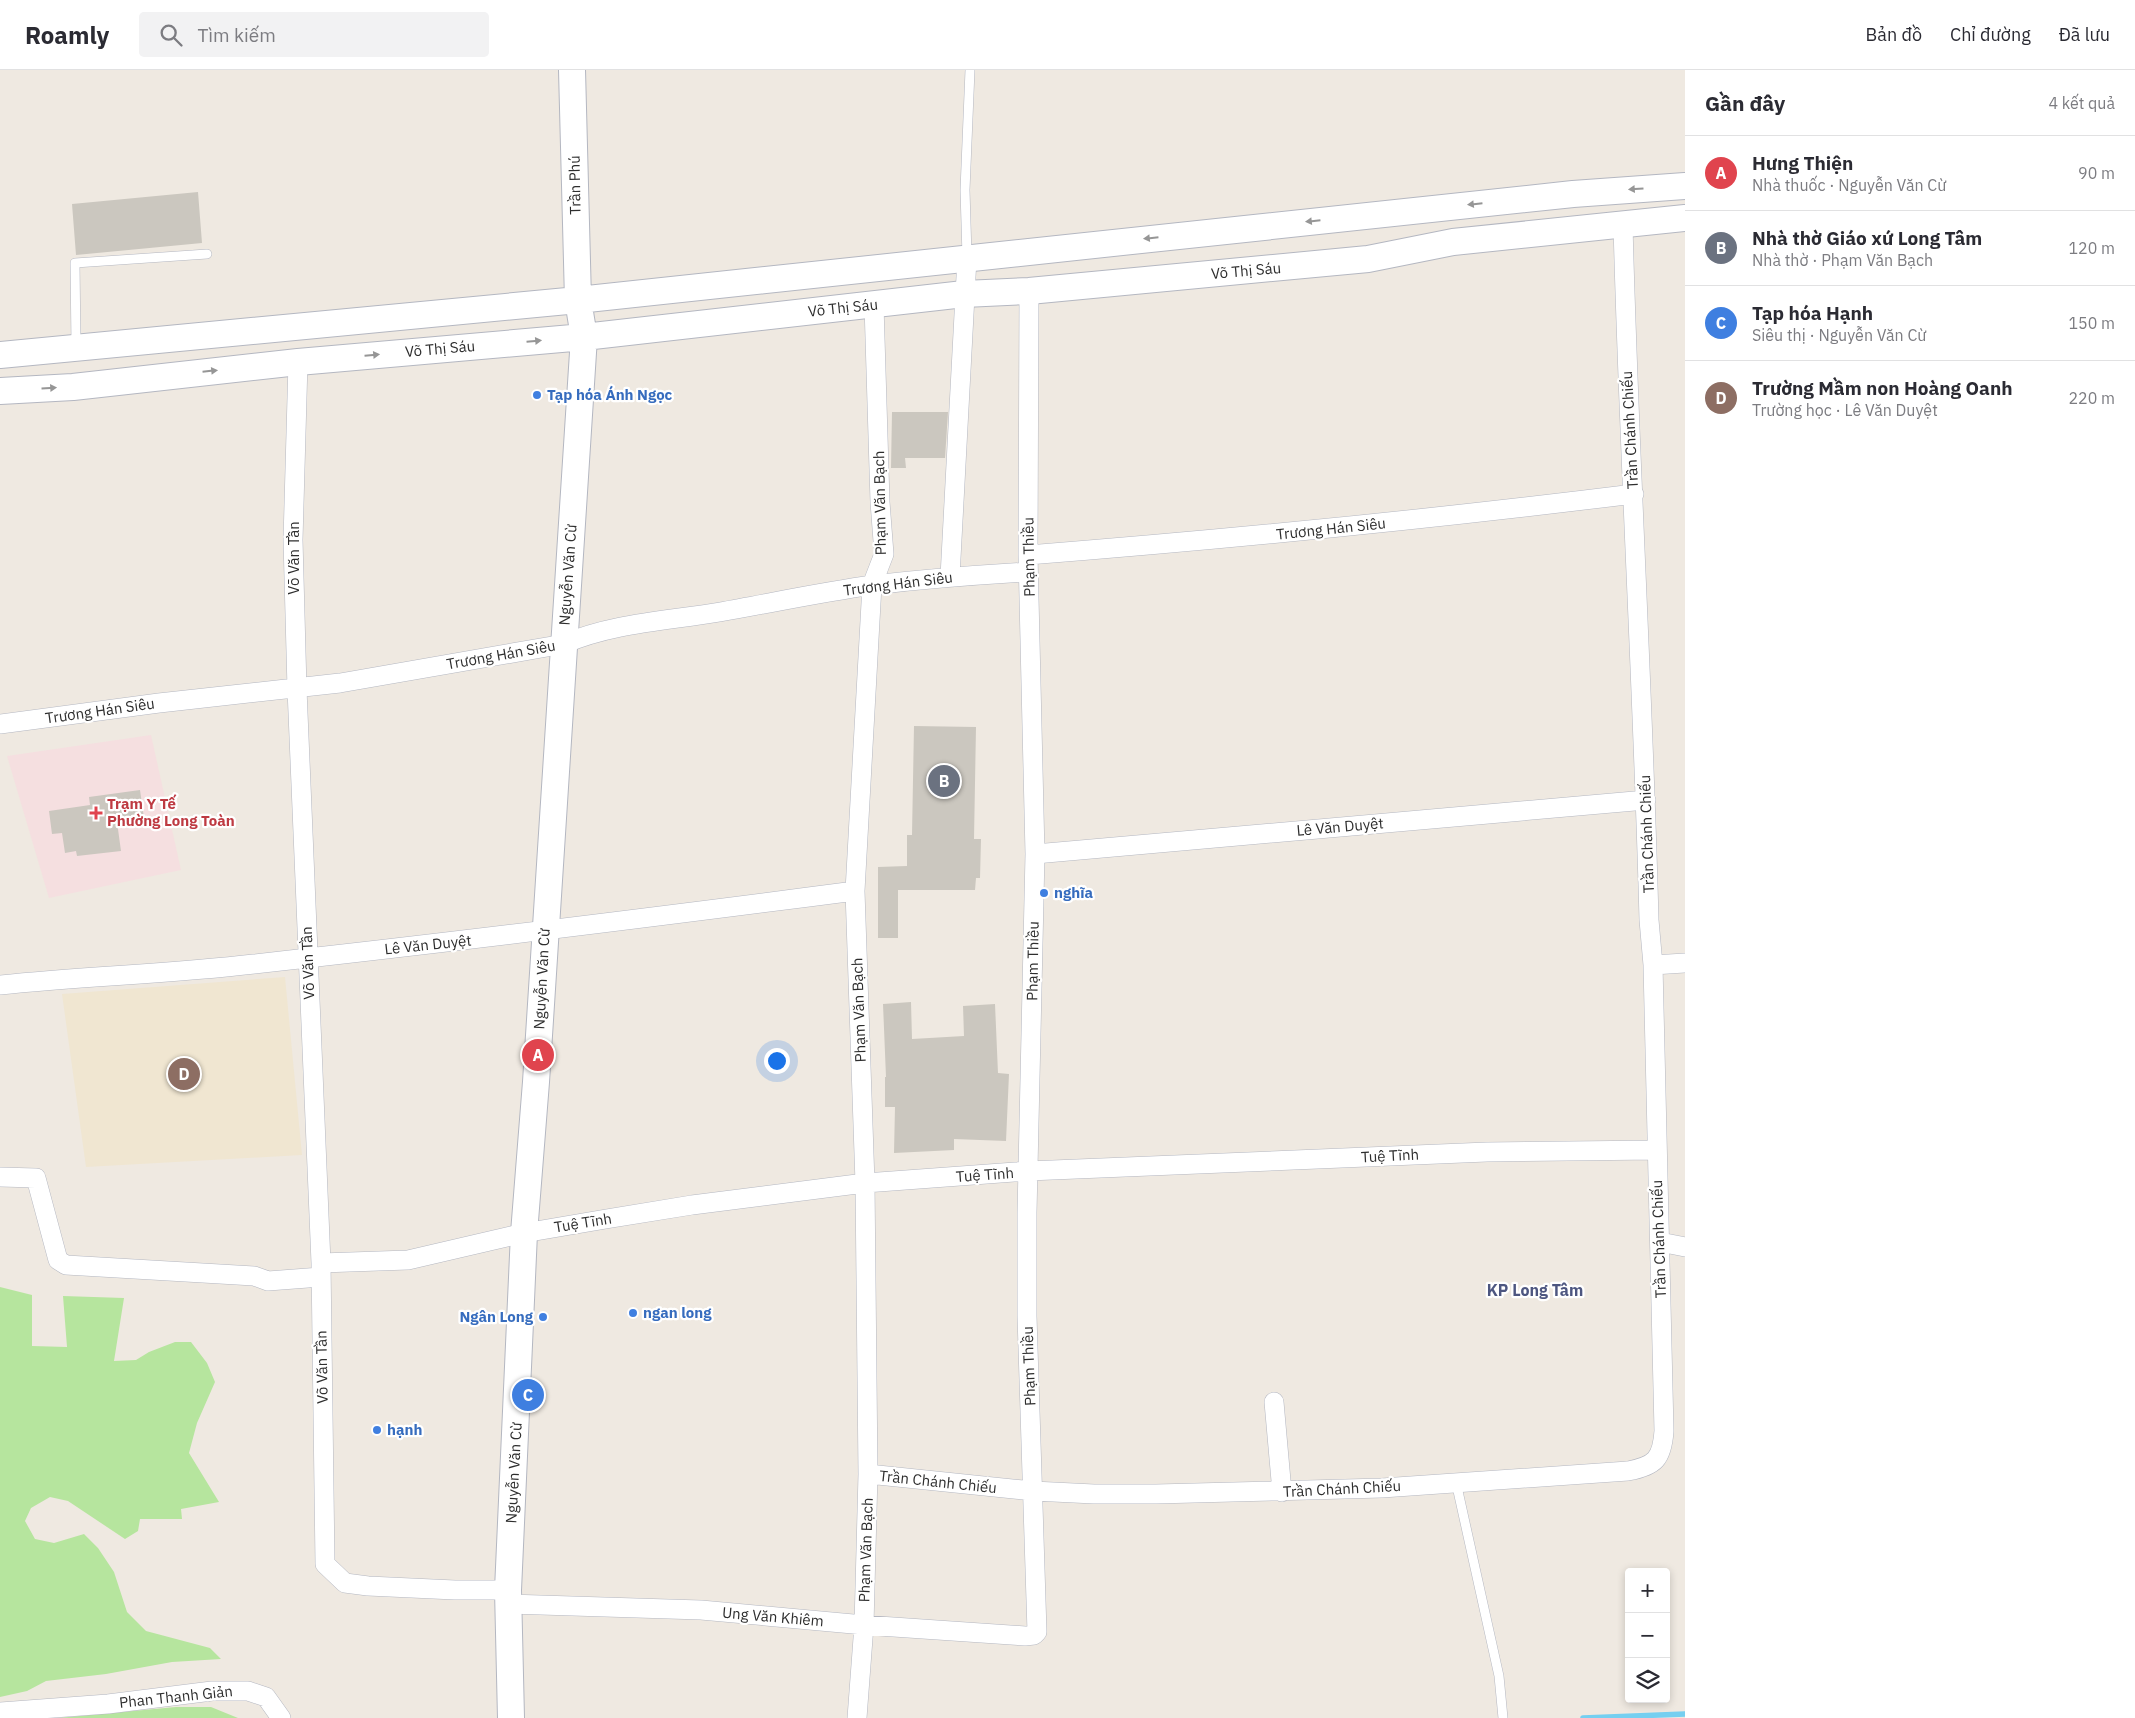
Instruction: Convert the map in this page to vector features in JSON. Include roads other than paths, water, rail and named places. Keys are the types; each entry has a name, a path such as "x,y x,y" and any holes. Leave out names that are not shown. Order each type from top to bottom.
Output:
{"main road":[{"name":"Trần Phú","path":"572,70 578,300"},
{"path":"0,355 578,300 1563,195 1685,186"},
{"name":"Võ Thị Sáu","path":"0,392 73,387 298,362 584,337 964,294 1029,291 1368,260 1453,242 1685,218"},
{"name":"Nguyễn Văn Cừ","path":"511,1718 508,1597 524,1233 536,1082 584,337 578,300"}],"street":[{"name":"Trần Chánh Chiếu","path":"868,1474 1033,1491 1094,1494 1282,1492 1382,1488 1456,1481 1628,1471 1642,1468 1654,1462 1660,1455 1664,1431 1653,965 1634,494 1627,392 1623,225"},
{"path":"950,577 964,294 968,258"},
{"name":"Phạm Thiều","path":"1029,291 1028,564 1035,854 1027,1316 1037,1632"},
{"name":"Phạm Văn Bạch","path":"857,1718 864,1625 868,1474 865,1183 855,891 862,730 872,586 884,554 880,502 874,305"},
{"name":"Võ Văn Tần","path":"298,362 293,540 297,689 321,1270 325,1564"},
{"name":"Trương Hán Siêu","path":"0,724 159,703 297,689 376,678 564,644 589,633 626,626 872,586 950,577 1028,564 1220,540 1439,518 1634,494"},
{"name":"Lê Văn Duyệt","path":"1035,854 1646,800"},
{"name":"Lê Văn Duyệt","path":"0,985 46,980 149,975 545,932 855,891"},
{"path":"1653,965 1685,964"},
{"name":"Tuệ Tĩnh","path":"0,1177 36,1178 58,1260 66,1265 245,1276 268,1281 321,1270 415,1259 524,1233 692,1205 865,1183 1028,1172 1487,1152 1656,1150"},
{"path":"1660,1242 1685,1247"},
{"path":"1274,1402 1282,1492"},
{"name":"Ung Văn Khiêm","path":"325,1564 345,1583 368,1586 455,1590 508,1597 864,1625 1025,1636 1034,1635 1037,1632"},
{"name":"Phan Thanh Giản","path":"0,1712 108,1704 212,1691 248,1691 266,1697 281,1718"}],"lane":[{"path":"968,258 965,190 970,70"},
{"path":"76,348 76,262 207,254"},
{"path":"1456,1481 1499,1676 1503,1718"}],"waterway":[{"path":"1583,1718 1685,1714"}],"place":[{"name":"Tạp hóa Ánh Ngọc","path":"537,395"},
{"name":"Nhà thờ Giáo xứ Long Tâm","path":"944,781"},
{"name":"Trạm Y Tế Phường Long Toàn","path":"96,813"},
{"name":"nghĩa","path":"1044,893"},
{"name":"Hưng Thiện","path":"538,1055"},
{"name":"Trường Mầm non Hoàng Oanh","path":"184,1074"},
{"name":"ngan long","path":"633,1313"},
{"name":"Ngân Long","path":"543,1317"},
{"name":"Tạp hóa Hạnh","path":"528,1395"},
{"name":"hạnh","path":"377,1430"}],"district":[{"name":"KP Long Tâm","path":"1535,1290"}]}
